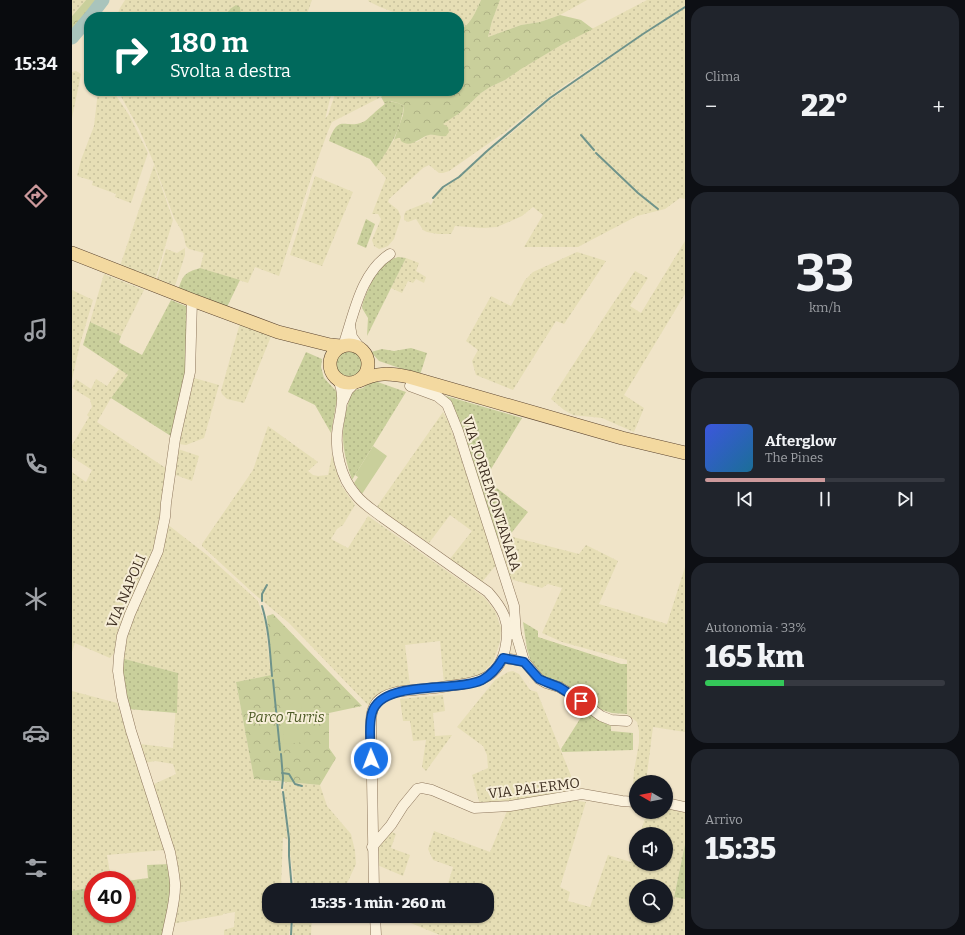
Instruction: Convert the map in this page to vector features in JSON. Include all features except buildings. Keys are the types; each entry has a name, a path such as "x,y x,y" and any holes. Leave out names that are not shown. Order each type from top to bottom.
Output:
{"main road":[{"path":"72,253 278,332 330,345 355,346 362,350 375,362 410,382"},
{"path":"278,332 297,343 318,351 325,357 334,374 346,383 384,373 410,382 622,438 685,453"},
{"path":"334,374 330,362 336,350 342,346"},
{"path":"357,381 364,377 368,365 362,350"}],"street":[{"path":"342,346 359,297 375,267 382,259 390,254"},
{"name":"VIA NAPOLI","path":"167,935 173,904 175,884 174,870 170,852 131,731 122,697 118,671 122,636 130,614 158,551 165,517 175,439 190,372 192,300"},
{"path":"350,322 352,337 362,350"},
{"name":"VIA TORREMONTANARA","path":"334,374 342,393 337,447 340,464 346,480 355,495 382,517 488,592 504,612 512,634"},
{"name":"VIA TORREMONTANARA","path":"341,409 346,392 357,381"},
{"name":"VIA TORREMONTANARA","path":"374,883 370,722 372,712 377,703 384,697 399,692 470,684 481,680 498,666 503,658 512,634 514,606 458,431 447,404 437,396 410,382"},
{"path":"512,634 524,662 539,679 564,690 601,716 611,720 627,721"},
{"path":"503,658 524,662"},
{"name":"VIA PALERMO","path":"372,847 417,789 422,788 432,790 474,808 510,806 582,794 629,802"},
{"path":"673,804 685,807"},
{"path":"375,923 376,935"}],"shaded area":[{"path":"72,0 86,0 72,16"},
{"path":"125,0 312,0 308,12 235,12 230,9 228,12 118,12"},
{"path":"481,0 473,17 464,28 464,12 394,12 368,1"},
{"path":"500,0 587,0 560,15 540,22 521,25 488,37"},
{"path":"647,0 685,0 685,6 566,84 505,132 449,171 439,173 429,165 423,168 389,199 388,202 398,210 401,217 394,239 388,246 383,248 379,249 374,246 372,240 381,219 378,214 372,214 386,178 376,167 394,140 398,138 417,142 428,135 436,135 442,124 461,112 481,93 490,87 505,80 520,69 563,44"},
{"path":"685,8 685,199 680,198 665,209 637,216 578,247 524,247 543,215 533,207 522,216 497,227 483,228 455,226 451,234 427,232 423,230 416,219 408,222 404,220 406,211 428,202 431,205 435,197 442,189 458,178 483,155 507,137 546,103 641,36"},
{"path":"76,71 81,74 72,118 72,72"},
{"path":"97,96 116,96 129,115 148,153 131,203 115,197 116,194 92,185 93,181 77,176 81,160 94,126"},
{"path":"121,96 331,96 325,119 328,115 334,96 382,96 332,122 311,178 279,276 255,267 248,283 200,268 204,253 189,249 186,246 183,233 174,218 153,161 139,129"},
{"path":"154,165 173,220 155,280 120,266"},
{"path":"315,176 353,192 322,266 290,255"},
{"path":"685,241 685,294 624,395 644,408 634,432 602,418 573,415 564,410 551,399 635,271 648,278 630,306 641,313"},
{"path":"185,248 185,255 175,286 157,279 166,249 177,253"},
{"path":"577,252 606,261 564,324 556,321 513,390 476,375 472,361 478,350 466,341 491,296 511,306 525,280 533,272"},
{"path":"406,258 419,263 416,271 426,277 424,283 416,279 413,283 408,281 402,293 391,288"},
{"path":"104,274 144,290 121,336 90,322"},
{"path":"72,290 93,300 80,344 72,380"},
{"path":"240,323 272,334 244,403 227,399 221,391"},
{"path":"119,369 128,375 111,398 97,422 167,469 156,545 122,619 117,633 114,653 110,658 75,643 72,652 72,472 86,482 92,470 72,457 72,445 89,417 87,415 92,407 90,399 72,388 76,379 91,389 96,379 107,386"},
{"path":"194,378 219,385 204,438 186,445 179,444"},
{"path":"443,412 449,423 497,564 482,582 449,560 472,531 450,515 429,543 376,508"},
{"path":"268,426 318,462 308,471 313,475 328,475 332,455 341,485 355,505 343,525 337,529 331,539 348,548 368,516 484,597 495,611 501,628 500,642 493,662 481,674 468,681 444,684 440,641 405,645 410,686 376,698 368,705 289,623 252,592 202,546 253,470"},
{"path":"178,449 199,456 192,481 173,474"},
{"path":"167,524 207,555 258,601 265,622 271,675 236,682 254,779 282,782 281,789 288,840 283,837 281,883 262,883 262,923 290,923 289,935 224,935 224,930 234,927 235,912 171,924 177,884 152,785 176,774 173,764 155,761 145,763 140,744 173,748 178,673 121,658 122,646"},
{"path":"509,536 579,554 586,545 618,561 599,604 667,624 685,567 685,732 653,727 647,775 634,775 639,743 639,731 637,722 627,714 627,660 562,642 542,633 562,588 548,584 542,588 510,579 496,538"},
{"path":"513,671 519,674 530,690 537,692 578,793 480,805 472,775 488,768 487,755 483,746 457,727 495,680 508,672"},
{"path":"72,691 117,703 164,850 107,855 110,871 84,871 84,889 72,891"},
{"path":"443,695 445,711 433,713 435,736 452,735 426,771 422,767 426,740 413,741 410,721 403,721 400,699"},
{"path":"285,782 320,785 327,806 351,834 356,864 347,883 294,883 283,788"},
{"path":"571,800 586,802 560,887 570,892 568,901 590,907 608,855 629,861 629,871 673,871 673,827 642,827 645,819 673,819 673,808 679,809 685,813 685,844 674,896 685,899 685,935 440,935 410,923 494,923 494,883 448,883 453,867 433,860 428,849 434,831 490,852 507,811 529,806"},
{"path":"390,831 396,834 391,848 410,855 403,876 375,864 376,850"},
{"path":"293,923 312,923 311,935 292,935"}],"green space":[{"path":"86,0 101,0 90,12 84,12 84,19 72,32 72,16"},
{"path":"481,0 500,0 488,37 521,25 540,22 560,15 581,20 593,29 563,44 481,93 461,112 443,124 448,127 449,132 446,136 429,135 408,144 401,141 400,138 394,140 403,115 404,106 390,101 385,104 382,96 464,96 464,27 470,22"},
{"path":"236,5 240,7 241,12 228,12"},
{"path":"389,101 404,106 400,123 394,138 376,167 370,159 329,141 336,127 343,124 358,124 365,121"},
{"path":"366,219 375,224 366,248 357,244"},
{"path":"398,257 406,258 367,336 368,318 362,308 363,302 379,269 390,260"},
{"path":"200,268 240,280 226,309 178,290 181,281 187,273"},
{"path":"171,300 188,307 187,374 174,438 111,398 128,375 83,345 90,322 121,336 120,343 142,355"},
{"path":"411,348 427,353 420,375 379,361 371,352 382,349 394,351"},
{"path":"350,350 360,354 364,364 360,374 350,378 340,374 336,364 340,354"},
{"path":"306,352 322,359 321,367 324,378 338,393 331,433 315,405 288,392"},
{"path":"372,380 406,392 352,480 345,456 343,436 345,415 352,391 363,388"},
{"path":"439,394 522,418 485,479 528,512 509,536 496,538 471,460 465,435 458,419"},
{"path":"373,446 387,456 362,494 354,483 358,477 355,475"},
{"name":"Parco Turris","path":"273,614 362,706 329,713 329,748 336,758 320,785 254,779 236,682 271,675 267,616"},
{"path":"523,622 538,631 538,637 621,664 627,664 627,714 612,713 599,709 542,675 532,665 527,649"},
{"path":"121,658 178,673 177,713 127,709"},
{"path":"301,703 305,742 284,744 281,705"},
{"path":"585,711 611,726 611,731 633,733 633,750 562,752 561,749"},
{"path":"685,844 685,899 674,897"},
{"path":"170,864 173,878 165,935 72,935 72,891 84,889 84,923 136,923 136,880 148,878 147,865"}],"waterway":[{"path":"94,12 103,0"},
{"path":"433,198 443,187 459,177 487,151 550,98 685,7"},
{"path":"72,38 84,24"},
{"path":"581,135 594,150"},
{"path":"596,153 638,193 658,209"},
{"path":"262,601 262,594 267,585"},
{"path":"262,606 268,632 272,676"},
{"path":"273,680 280,750"},
{"path":"281,754 283,778 282,788"},
{"path":"282,773 289,774 295,784 302,786"},
{"path":"283,792 289,839 291,883"},
{"path":"291,935 292,923"}],"route":[{"path":"371,759 370,722 372,712 377,703 384,697 399,692 470,684 481,680 490,674 503,658 524,662 539,679 559,687 581,701"}]}
